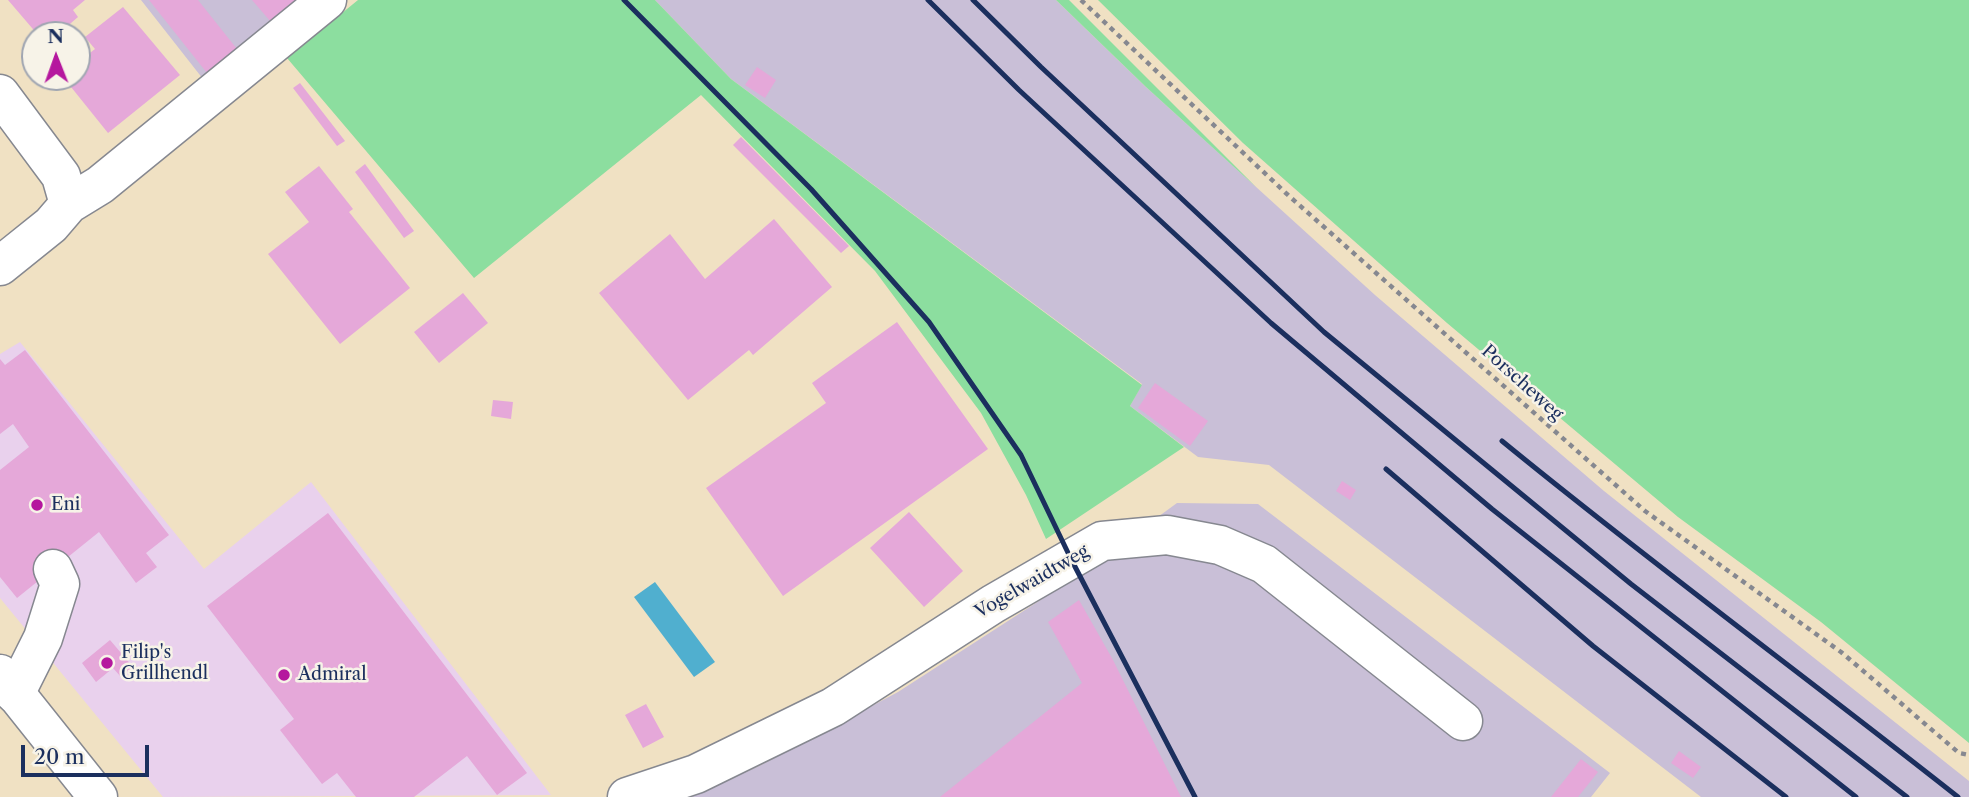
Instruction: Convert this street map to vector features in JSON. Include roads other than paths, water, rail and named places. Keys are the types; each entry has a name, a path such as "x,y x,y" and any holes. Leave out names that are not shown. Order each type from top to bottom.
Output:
{"street":[{"path":"0,266 51,225 69,204 100,185 327,0"},
{"path":"0,94 61,176 69,204"},
{"name":"Vogelwaidtweg","path":"628,797 696,774 833,707 993,604 1102,541 1167,535 1220,545 1264,564 1463,721"},
{"path":"52,569 60,584 43,638 8,684 97,797"}],"water":[{"path":"655,582 715,662 694,677 634,597"}],"railway":[{"path":"624,0 811,189 929,322 1021,455 1071,559 1195,797"},
{"path":"928,0 1019,90 1271,323 1492,509 1856,797"},
{"path":"973,0 1324,332 1631,584 1907,797"},
{"path":"1502,441 1958,797"},
{"path":"1386,469 1593,646 1786,797"}],"place":[{"name":"Eni","path":"37,505"},
{"name":"Filip's Grillhendl","path":"107,663"},
{"name":"Admiral","path":"284,675"}]}
